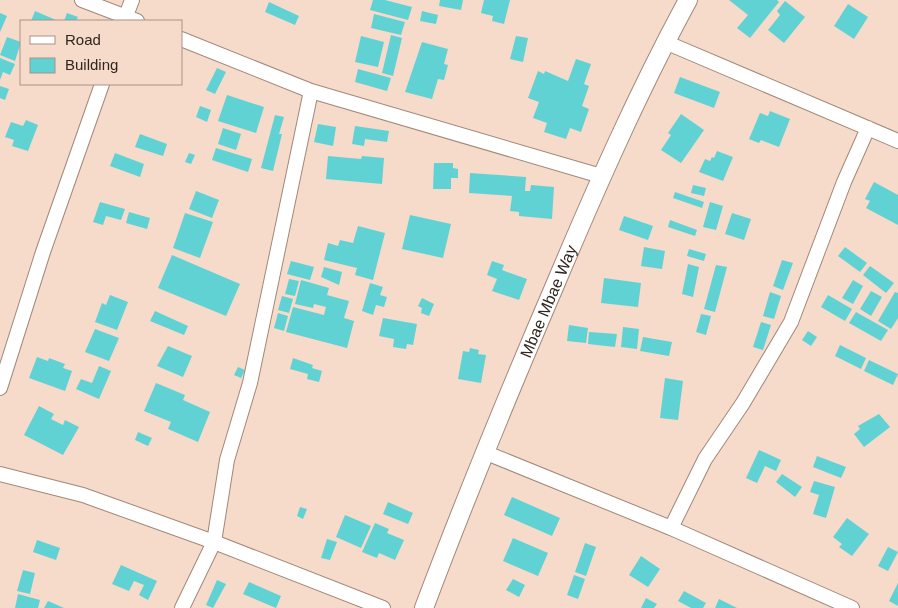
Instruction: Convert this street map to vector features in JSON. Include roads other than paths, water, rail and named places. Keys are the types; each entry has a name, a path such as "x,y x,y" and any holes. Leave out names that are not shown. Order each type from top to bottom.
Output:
{"street":[{"path":"82,0 129,20 132,0"},
{"name":"Mbae Mbae Way","path":"424,608 484,452 601,176 665,42 688,0"},
{"path":"182,39 311,91 601,176"},
{"path":"665,42 897,139"},
{"path":"0,388 43,252 102,85"},
{"path":"182,608 214,542 227,460 250,383 311,91"},
{"path":"671,528 705,459 743,403 791,322 844,182 868,128"},
{"path":"484,452 671,528 852,608"},
{"path":"0,474 83,495 214,542 383,608"}]}
